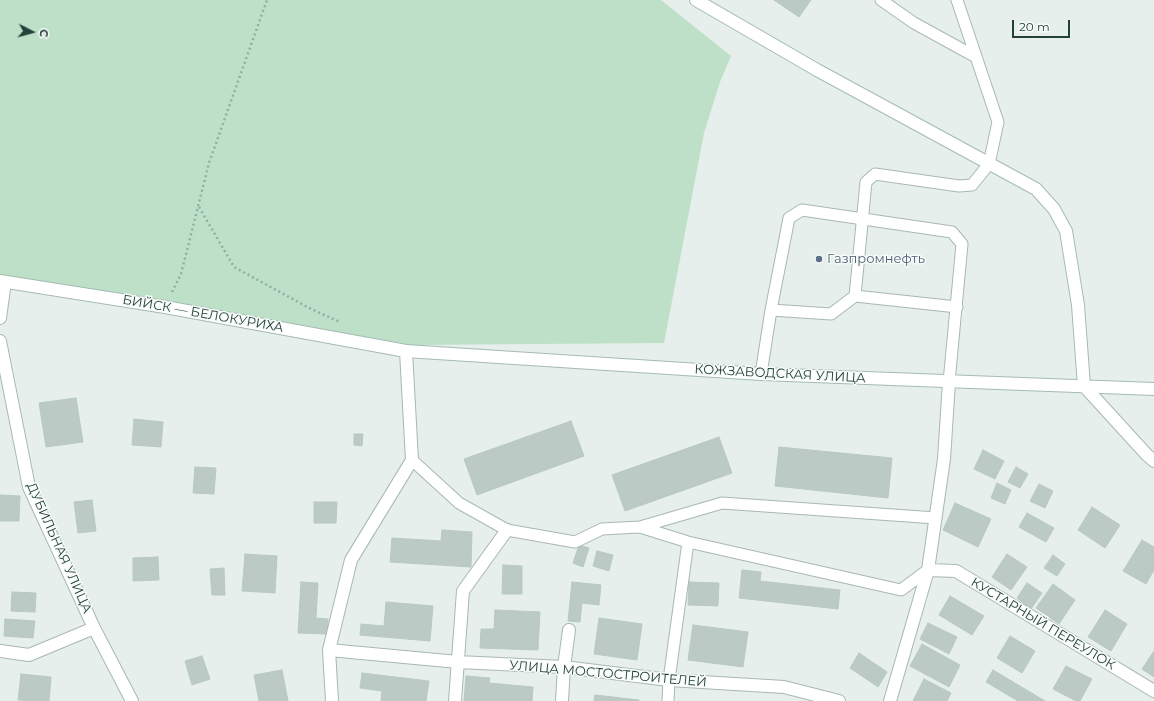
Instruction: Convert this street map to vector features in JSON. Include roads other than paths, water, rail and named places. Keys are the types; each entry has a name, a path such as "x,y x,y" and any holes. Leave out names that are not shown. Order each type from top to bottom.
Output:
{"street":[{"path":"696,0 817,70 1036,189 1054,209 1066,231 1078,305 1084,386 1154,461"},
{"path":"0,318 3,281"},
{"name":"БИЙСК — БЕЛОКУРИХА","path":"3,281 165,307 406,351"},
{"name":"ДУБИЛЬНАЯ УЛИЦА","path":"0,340 29,487 94,628 132,701"},
{"path":"332,701 329,650 350,560 412,460 406,351"},
{"name":"КОЖЗАВОДСКАЯ УЛИЦА","path":"406,351 761,374 1154,389"},
{"path":"890,701 928,570 944,459 949,382"},
{"path":"455,701 462,590 507,530"},
{"name":"КУСТАРНЫЙ ПЕРЕУЛОК","path":"928,570 956,571 1154,691"},
{"path":"0,651 29,655 94,628"},
{"path":"562,701 564,667 570,630"},
{"name":"УЛИЦА МОСТОСТРОИТЕЛЕЙ","path":"329,650 458,662 564,667 669,680 784,687 839,701"}],"lane":[{"path":"881,0 914,24 976,57"},
{"path":"856,296 866,182 875,174 959,186 972,185 989,164 998,122 957,0"},
{"path":"761,374 771,310 789,218 802,210 952,232 962,244 949,382"},
{"path":"771,310 831,314 856,296 957,307"},
{"path":"412,460 459,503 507,530 575,542 602,529 640,527 722,504 936,518"},
{"path":"640,527 688,542 900,590 928,570"},
{"path":"668,701 669,680 688,542"}],"place":[{"name":"Газпромнефть","path":"819,259"}]}
